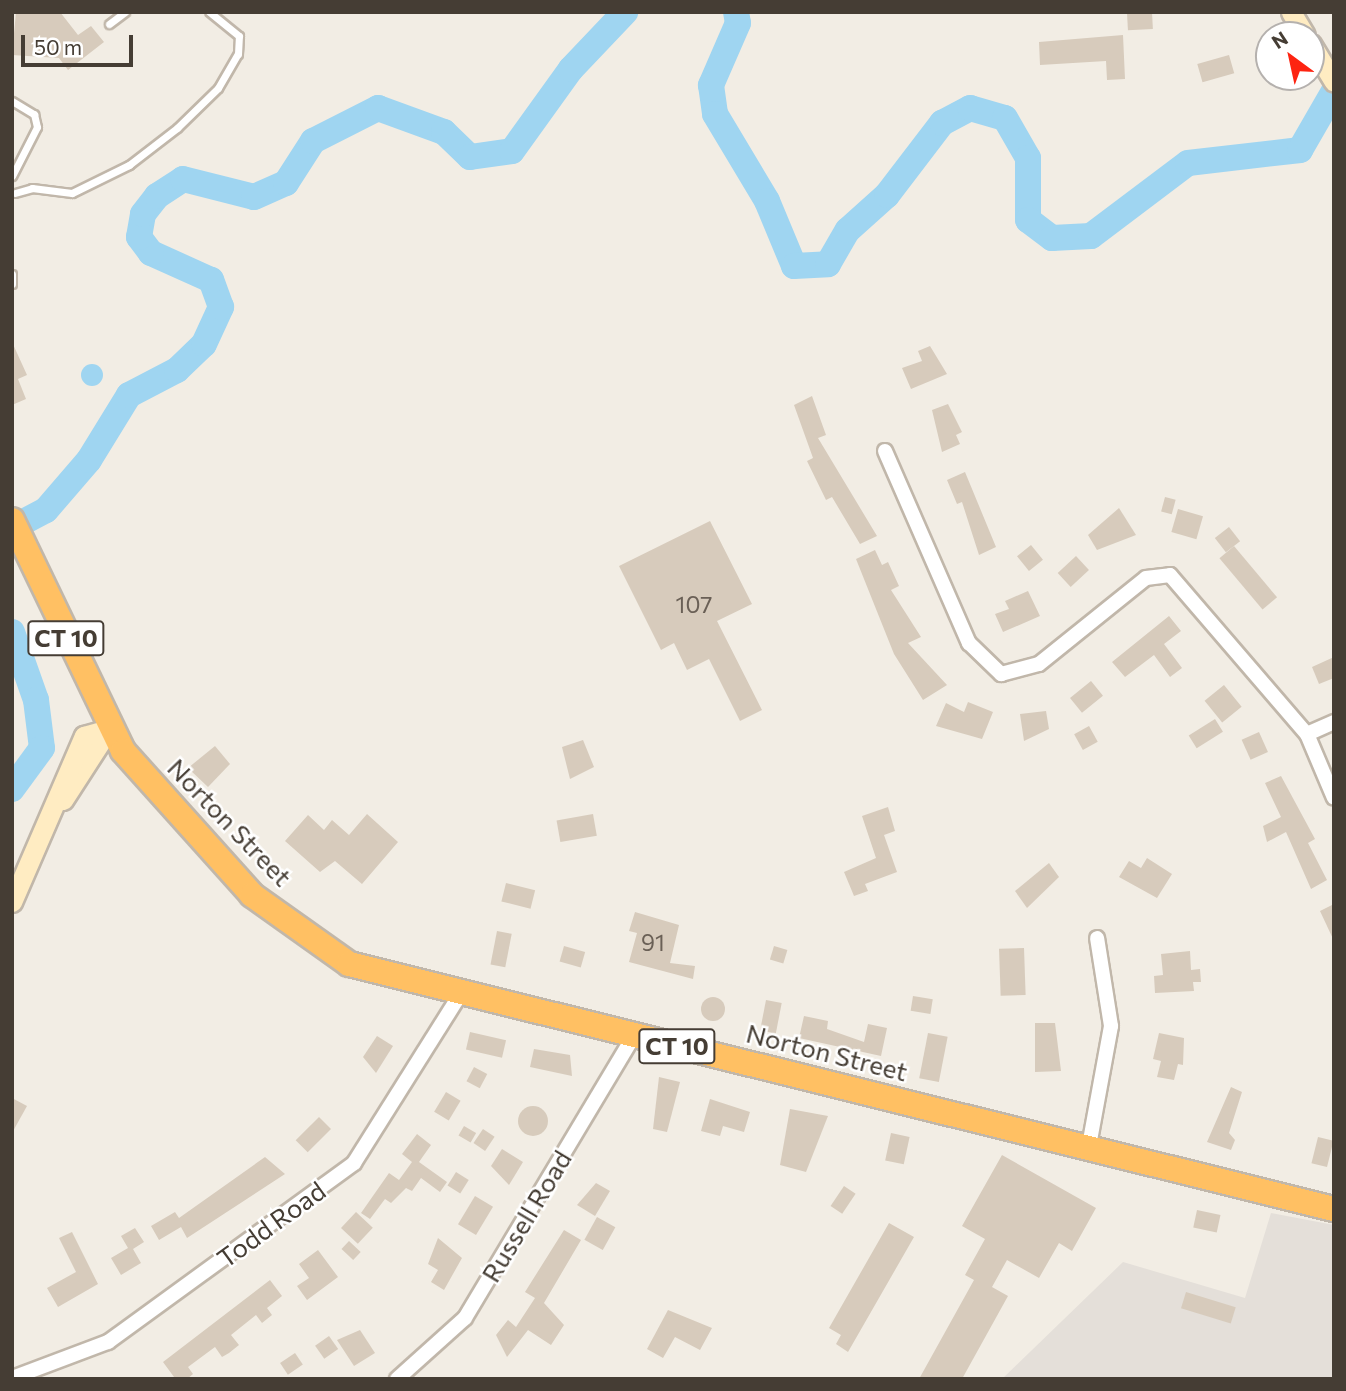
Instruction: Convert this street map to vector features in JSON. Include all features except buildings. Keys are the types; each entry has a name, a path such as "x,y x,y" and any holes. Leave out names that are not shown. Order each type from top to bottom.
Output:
{"highway":[{"name":"CT 10","path":"12,520 109,729"},
{"name":"Norton Street","path":"109,729 252,895 349,964 1334,1209"}],"main road":[{"path":"1325,66 1334,82"},
{"path":"12,902 57,810 109,729"}],"street":[{"path":"886,451 969,643 1001,674 1039,664 1146,578 1170,575 1307,734 1334,797"},
{"path":"1307,734 1334,722"},
{"path":"1089,1146 1111,1026 1097,938"},
{"name":"Todd Road","path":"12,1378 108,1342 354,1163 461,993"},
{"name":"Russell Road","path":"397,1379 466,1318 634,1036"}],"lane":[{"path":"109,24 125,12"},
{"path":"13,193 32,188 72,193 129,165 177,128 218,88 238,54 239,36 209,12"},
{"path":"12,101 34,114 37,127 12,176"},
{"path":"12,274 12,284"}],"shaded area":[{"path":"1271,1213 1334,1225 1334,1379 1002,1379 1123,1262 1245,1298"}],"water":[{"path":"92,364 100,367 103,375 100,383 92,386 84,383 81,375 84,367"}],"waterway":[{"path":"12,528 46,510 89,460 129,395 177,370 204,344 221,307 211,280 151,253 139,237 143,214 157,196 183,179 254,197 286,183 313,141 378,108 444,132 470,157 512,151 571,69 625,12"},
{"path":"736,12 738,23 711,85 715,114 767,201 794,266 828,264 848,230 887,195 942,123 970,108 1005,118 1028,158 1028,220 1052,238 1091,236 1188,163 1300,150 1334,91"},
{"path":"12,632 36,700 42,748 12,789"}]}
